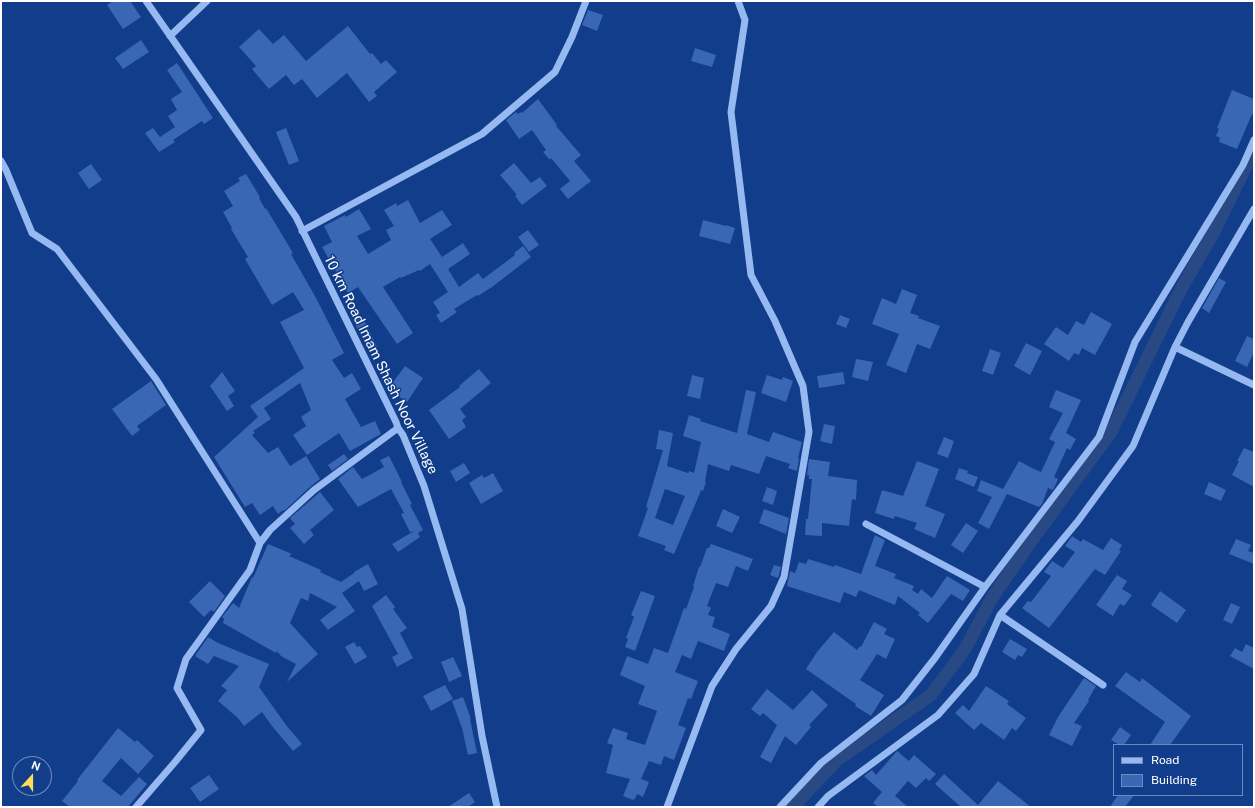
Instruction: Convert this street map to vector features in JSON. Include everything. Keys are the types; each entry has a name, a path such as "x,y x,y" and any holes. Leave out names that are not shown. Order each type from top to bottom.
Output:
{"street":[{"name":"10 km Road Imam Shash Noor Village","path":"146,1 296,217 402,435 424,486 462,609 482,736 497,807"},
{"path":"170,36 207,1"},
{"path":"302,231 482,134 555,72 572,37 586,1"},
{"path":"667,807 712,686 736,649 771,606 784,577 809,432 803,386 775,321 751,275 731,112 745,20 738,1"},
{"path":"780,807 821,763 902,700 935,658 985,587 1100,437 1135,342 1243,165 1254,140"},
{"path":"1,160 32,233 57,249 156,379 260,543"},
{"path":"818,807 828,796 938,714 974,674 1000,615 1078,521 1133,446 1175,347 1254,209"},
{"path":"1175,347 1254,385"},
{"path":"136,807 175,762 200,730 177,688 186,659 250,570 260,543 270,530 314,490 398,428"},
{"path":"866,524 985,587"},
{"path":"1000,615 1103,685"}],"building":[{"path":"113,1 130,1 141,17 123,29 107,5"},
{"path":"588,10 603,15 597,31 582,25"},
{"path":"348,26 370,54 372,53 381,64 386,60 397,72 374,92 377,96 369,102 347,73 317,98 302,79 294,85 286,75 269,89 252,69 256,66 239,47 259,29 273,44 284,35 306,61"},
{"path":"141,40 149,52 123,69 115,58"},
{"path":"695,48 716,55 712,67 691,61"},
{"path":"177,63 213,118 204,124 202,121 173,140 175,142 159,152 145,133 153,128 160,137 175,127 168,116 177,110 171,99 182,92 167,70"},
{"path":"1232,90 1254,99 1254,115 1252,114 1237,149 1219,142 1220,138 1216,136 1219,129 1217,128"},
{"path":"538,99 557,125 556,126 581,155 574,161 591,181 568,199 560,189 570,181 551,158 550,160 543,152 546,150 532,130 519,139 506,120 516,112 518,114 521,112 522,113"},
{"path":"286,128 299,161 289,165 276,132"},
{"path":"514,163 531,183 540,177 547,186 522,205 515,196 517,195 500,175"},
{"path":"91,164 102,180 89,189 78,173"},
{"path":"246,174 260,197 259,198 265,209 266,208 293,253 291,254 316,298 344,353 332,360 344,378 352,373 361,389 345,399 361,427 375,421 381,434 350,451 339,433 307,455 293,435 306,426 301,417 311,410 300,383 264,408 271,419 253,431 255,433 252,435 268,453 278,447 290,466 306,456 320,479 284,511 283,510 278,514 273,506 260,515 252,503 245,507 214,457 258,417 250,406 304,368 280,322 304,310 293,292 272,305 245,259 248,257 231,229 232,228 223,212 233,206 224,191 240,181 238,178"},
{"path":"408,200 420,223 442,210 452,225 430,239 442,257 463,243 470,254 448,269 459,287 478,273 483,279 515,255 514,253 523,246 531,257 492,287 454,309 457,312 441,323 436,315 440,313 433,302 448,292 430,264 420,271 419,270 401,278 400,277 383,287 413,333 397,344 358,287 348,293 345,288 341,290 336,279 339,277 322,247 332,242 324,226 345,215 346,217 359,209 371,229 357,236 368,254 391,240 386,230 394,226 384,210 396,203 397,206"},
{"path":"703,220 735,228 730,244 699,236"},
{"path":"528,230 539,245 529,252 518,237"},
{"path":"1219,278 1226,282 1209,313 1202,308"},
{"path":"902,289 917,295 910,313 919,316 918,318 940,326 930,349 917,344 906,373 886,365 899,334 872,324 882,298 896,304"},
{"path":"1091,312 1112,324 1095,355 1082,348 1079,355 1074,353 1069,361 1044,344 1056,327 1068,335 1076,321 1084,325"},
{"path":"840,315 850,319 846,328 836,324"},
{"path":"362,316 377,347 369,351 353,320"},
{"path":"1247,336 1254,339 1254,352 1247,367 1235,361"},
{"path":"1026,343 1042,351 1030,375 1014,366"},
{"path":"990,349 1001,353 993,375 982,371"},
{"path":"856,359 873,362 868,381 852,377"},
{"path":"405,366 423,378 407,402 388,389"},
{"path":"479,369 491,383 460,409 466,417 462,420 466,427 449,439 429,410 460,387 459,386"},
{"path":"222,372 235,391 228,396 234,406 227,411 210,386"},
{"path":"843,372 845,384 819,388 817,376"},
{"path":"692,375 704,378 700,399 687,396"},
{"path":"767,375 782,380 783,377 793,381 786,402 761,393"},
{"path":"151,381 166,405 137,426 140,430 132,436 112,409"},
{"path":"746,390 756,392 747,434 769,442 773,432 802,442 798,458 797,471 788,468 790,464 766,456 759,474 731,465 729,471 708,464 706,482 703,491 701,490 674,554 664,550 666,546 638,536 648,508 646,507 663,450 656,449 659,430 673,433 667,466 688,473 689,471 694,473 701,442 683,436 689,415 701,419 700,421 737,433","holes":["665,489 685,496 673,525 655,518"]},
{"path":"1056,390 1081,400 1066,433 1076,439 1070,450 1067,448 1054,477 1058,479 1055,486 1053,490 1048,488 1042,504 1039,507 1007,494 989,529 978,523 992,497 977,491 981,480 1003,489 1019,461 1041,472 1055,442 1049,439 1063,413 1049,407"},
{"path":"824,424 835,426 832,444 820,441"},
{"path":"944,437 954,441 948,458 937,454"},
{"path":"1244,448 1254,452 1254,487 1232,475"},
{"path":"344,454 348,459 332,471 328,465"},
{"path":"389,456 412,504 410,505 423,530 418,533 420,537 398,552 392,544 414,531 410,532 401,514 404,513 391,489 358,507 338,479 353,467 362,479 384,467 380,460"},
{"path":"809,459 830,462 828,476 857,480 856,500 852,499 849,526 822,523 822,536 805,535 812,479 809,479 809,475 807,475"},
{"path":"917,461 939,469 925,506 945,514 935,538 914,529 917,523 895,516 894,519 875,513 882,490 903,496"},
{"path":"464,463 470,473 456,482 450,471"},
{"path":"959,468 978,477 974,487 955,479"},
{"path":"493,473 503,491 481,504 469,483 482,475 484,478"},
{"path":"1209,482 1226,490 1221,501 1204,494"},
{"path":"767,487 777,491 773,505 762,501"},
{"path":"320,492 334,510 310,530 314,535 304,544 290,528 295,524 290,518"},
{"path":"723,509 740,517 732,533 716,526"},
{"path":"764,509 789,518 786,534 759,523"},
{"path":"966,523 978,531 963,553 951,545"},
{"path":"875,535 885,540 875,566 896,574 894,578 914,586 912,590 918,594 921,589 932,598 947,576 970,590 963,601 951,594 928,623 918,615 920,613 898,596 895,605 859,590 856,597 844,592 840,603 787,586 790,571 795,573 799,562 806,564 808,559 834,567 835,565 861,574"},
{"path":"1072,536 1081,542 1083,539 1103,550 1111,538 1122,545 1119,550 1121,551 1105,575 1095,569 1049,628 1022,608 1028,601 1031,602 1051,576 1044,572 1052,561 1063,568 1075,552 1065,546"},
{"path":"1236,539 1251,545 1248,551 1254,553 1254,564 1229,554"},
{"path":"268,544 292,554 289,556 321,570 320,572 341,582 368,564 378,584 364,591 359,581 342,593 355,611 328,630 320,620 337,607 310,593 308,601 301,598 290,623 318,654 287,682 296,664 281,656 277,651 276,653 223,623 224,619 222,617 233,603 239,608"},
{"path":"711,544 753,559 748,571 736,566 728,587 716,583 707,606 711,608 708,615 715,617 712,627 730,634 724,651 698,641 691,659 682,655 675,672 698,681 691,699 688,698 678,725 686,728 674,760 664,756 661,765 649,761 641,779 649,782 643,797 637,794 633,800 623,796 630,779 606,773 613,745 607,743 613,728 628,733 626,739 645,745 657,711 638,704 645,686 620,675 627,656 648,664 654,648 668,653 684,608 686,609 694,587 693,586 699,567 707,548 709,548"},
{"path":"774,565 781,567 778,578 770,575"},
{"path":"1117,575 1127,581 1122,589 1132,595 1124,606 1120,604 1113,616 1096,605"},
{"path":"210,581 225,596 214,612 211,610 204,617 189,602"},
{"path":"641,591 655,596 635,651 625,647 628,639 626,638 634,617 631,615"},
{"path":"1160,591 1186,610 1177,623 1151,605"},
{"path":"386,595 395,607 393,609 407,628 400,633 413,658 397,667 392,657 398,654 372,606"},
{"path":"1231,603 1240,607 1232,624 1223,620"},
{"path":"874,622 887,629 884,634 895,639 886,659 877,654 860,680 884,695 871,716 855,706 856,704 806,669 817,652 834,632 857,650 860,646 861,647"},
{"path":"208,637 218,643 269,664 259,687 286,725 302,744 293,751 262,712 244,726 238,718 218,701 227,690 221,686 239,666 214,656 208,664 195,656"},
{"path":"1010,639 1027,649 1022,657 1018,655 1015,660 1002,652"},
{"path":"354,642 357,647 360,646 367,657 355,664 345,647"},
{"path":"1246,644 1254,648 1254,669 1230,656 1235,648 1242,652"},
{"path":"453,657 462,676 449,682 441,662"},
{"path":"1126,672 1140,682 1142,678 1191,716 1171,744 1151,744 1165,722 1115,686"},
{"path":"1084,678 1096,686 1088,700 1089,701 1074,723 1082,726 1072,746 1049,735 1058,717"},
{"path":"445,685 453,699 431,711 423,696"},
{"path":"986,686 1009,701 1007,704 1026,718 1016,731 1012,728 1004,740 981,723 974,730 955,713 963,705 969,711"},
{"path":"767,689 793,710 812,690 828,705 809,725 811,727 796,745 785,736 771,763 760,757 777,725 763,713 760,716 751,709"},
{"path":"463,697 471,719 477,753 468,755 462,728 452,701"},
{"path":"1120,727 1131,735 1125,744 1117,744 1111,740"},
{"path":"118,728 135,742 137,740 154,756 138,774 121,758 102,781 121,796 139,777 147,784 128,807 70,807 62,801"},
{"path":"897,751 909,761 914,755 936,774 929,781 926,778 916,788 908,781 895,796 908,807 878,807 873,803 882,792 864,776 872,770 876,775"},
{"path":"944,774 978,805 998,781 1031,807 961,807 935,784"},
{"path":"209,775 219,789 200,802 190,788"},
{"path":"469,793 475,802 468,807 448,807"},
{"path":"1117,796 1133,796 1125,807 1110,807"}],"waterway":[{"path":"793,807 836,761 931,695 965,649 992,598 1027,547 1111,432 1181,289 1214,232 1254,150"}]}
